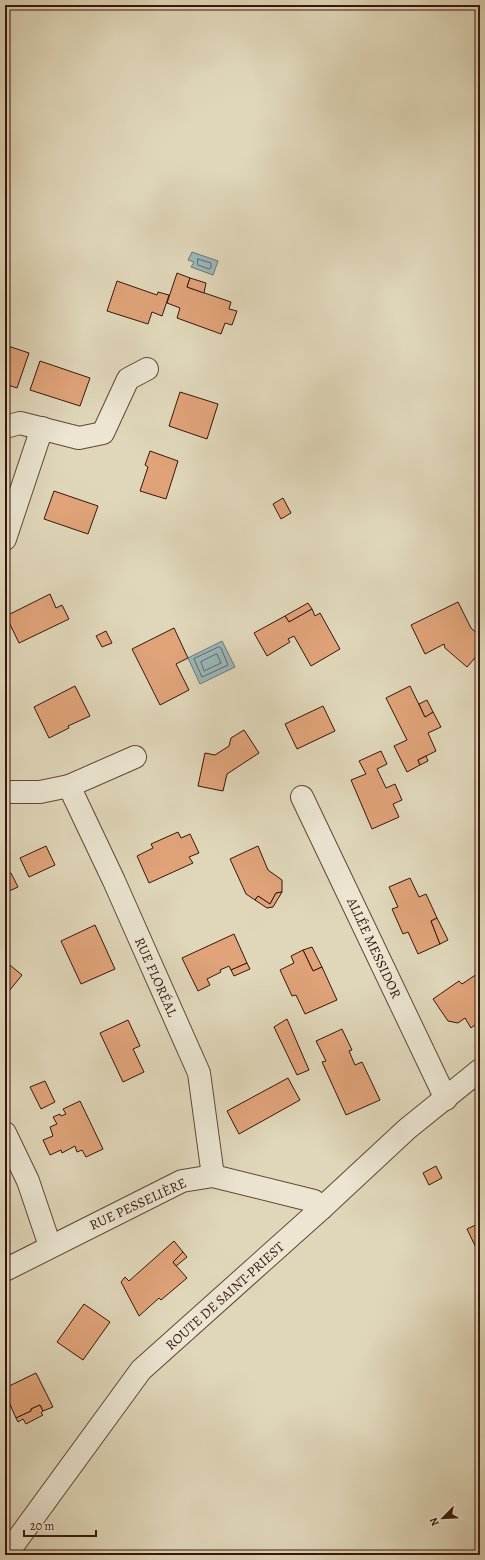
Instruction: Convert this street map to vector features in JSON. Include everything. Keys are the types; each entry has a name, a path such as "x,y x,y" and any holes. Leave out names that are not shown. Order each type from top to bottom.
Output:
{"street":[{"path":"5,427 20,423 79,438 103,433 128,379 147,369"},
{"path":"5,539 42,428"},
{"path":"5,792 40,792 69,786 135,757"},
{"name":"RUE FLORÉAL","path":"69,786 114,881 198,1073 213,1176"},
{"name":"ALLÉE MESSIDOR","path":"302,797 446,1099"},
{"name":"ROUTE DE SAINT-PRIEST","path":"6,1555 141,1370 322,1208 407,1128 446,1099 480,1070"},
{"path":"5,1133 28,1181 50,1246"},
{"name":"RUE PESSELIÈRE","path":"5,1270 50,1246 182,1181 213,1176 314,1202 322,1208"}],"water":[{"path":"192,252 218,261 213,275 191,267 194,262 188,260"},
{"path":"222,641 235,667 200,684 188,658"}],"building":[{"path":"177,273 190,278 187,287 231,302 229,309 237,311 232,325 225,323 221,334 177,318 180,308 167,303"},
{"path":"190,278 206,283 204,293 187,287"},
{"path":"117,281 157,295 158,292 169,295 162,316 152,312 148,324 107,311"},
{"path":"5,345 29,353 17,388 5,384"},
{"path":"40,361 90,378 80,406 30,390"},
{"path":"180,392 218,404 207,439 169,426"},
{"path":"150,451 178,461 166,499 140,491 148,467 145,465"},
{"path":"54,491 98,506 88,534 44,519"},
{"path":"283,498 291,513 281,519 273,504"},
{"path":"50,594 56,608 62,605 69,619 19,643 6,616"},
{"path":"458,602 471,628 480,636 480,652 467,667 445,648 444,644 425,654 411,625"},
{"path":"308,603 312,609 289,622 285,616"},
{"path":"312,609 315,616 320,613 340,649 311,666 294,636 288,639 290,642 267,656 254,633 285,616 289,622"},
{"path":"174,628 188,658 176,664 189,690 160,705 132,649"},
{"path":"106,631 112,643 102,647 96,636"},
{"path":"75,686 90,716 68,726 69,728 49,738 34,707"},
{"path":"410,686 425,717 433,712 441,727 428,733 436,751 418,760 420,765 407,772 394,746 407,740 386,698"},
{"path":"427,700 433,712 425,717 419,704"},
{"path":"323,706 335,731 297,749 285,724"},
{"path":"244,730 259,753 227,774 223,791 198,786 205,753 215,755 229,746 231,738"},
{"path":"381,751 387,764 377,769 386,788 395,784 402,800 393,804 399,817 372,829 351,780 366,774 359,761"},
{"path":"426,756 428,761 420,765 418,760"},
{"path":"178,832 181,838 190,834 199,853 189,857 193,863 149,883 137,856 153,848 151,844"},
{"path":"46,846 55,865 29,877 20,858"},
{"path":"258,846 268,870 282,880 282,892 276,893 270,904 258,896 255,900 246,894 230,859"},
{"path":"11,873 18,887 7,892 5,886 5,875"},
{"path":"410,878 419,897 426,894 437,918 431,921 440,944 418,954 408,932 403,934 392,909 398,907 389,887"},
{"path":"282,892 273,907 267,908 255,900 258,896 270,904 276,893"},
{"path":"437,918 448,940 440,944 431,921"},
{"path":"95,925 115,969 81,984 61,941"},
{"path":"234,934 247,963 231,970 229,966 220,970 221,972 207,979 210,985 198,991 182,958"},
{"path":"312,947 322,967 313,971 303,950"},
{"path":"303,950 313,971 322,967 337,1000 305,1014 296,995 292,996 280,970 294,963 291,956"},
{"path":"5,961 22,975 5,996"},
{"path":"247,963 250,969 234,976 231,970"},
{"path":"480,972 480,1021 471,1028 465,1018 458,1023 448,1021 433,999 459,981 462,984"},
{"path":"287,1019 309,1070 297,1075 274,1027"},
{"path":"128,1020 140,1046 133,1049 144,1072 123,1082 100,1033"},
{"path":"342,1029 352,1050 349,1051 355,1065 362,1062 380,1100 346,1115 322,1062 326,1061 316,1041"},
{"path":"288,1078 300,1100 239,1134 227,1111"},
{"path":"45,1081 55,1102 41,1109 30,1087"},
{"path":"80,1101 103,1149 86,1157 82,1150 77,1152 75,1146 62,1153 61,1150 50,1155 43,1140 53,1136 50,1127 57,1124 53,1117 60,1114 61,1116 66,1114 63,1109"},
{"path":"436,1166 442,1178 429,1185 423,1173"},
{"path":"480,1223 480,1256 467,1229"},
{"path":"174,1241 183,1252 173,1262 187,1278 161,1300 159,1298 139,1316 121,1282 125,1277 129,1281"},
{"path":"183,1252 187,1257 176,1266 173,1262"},
{"path":"84,1304 110,1322 83,1360 57,1342"},
{"path":"36,1373 53,1407 43,1411 40,1405 16,1418 5,1393 5,1388"},
{"path":"40,1405 43,1411 41,1413 43,1415 26,1424 23,1419 18,1422 16,1418"}]}
